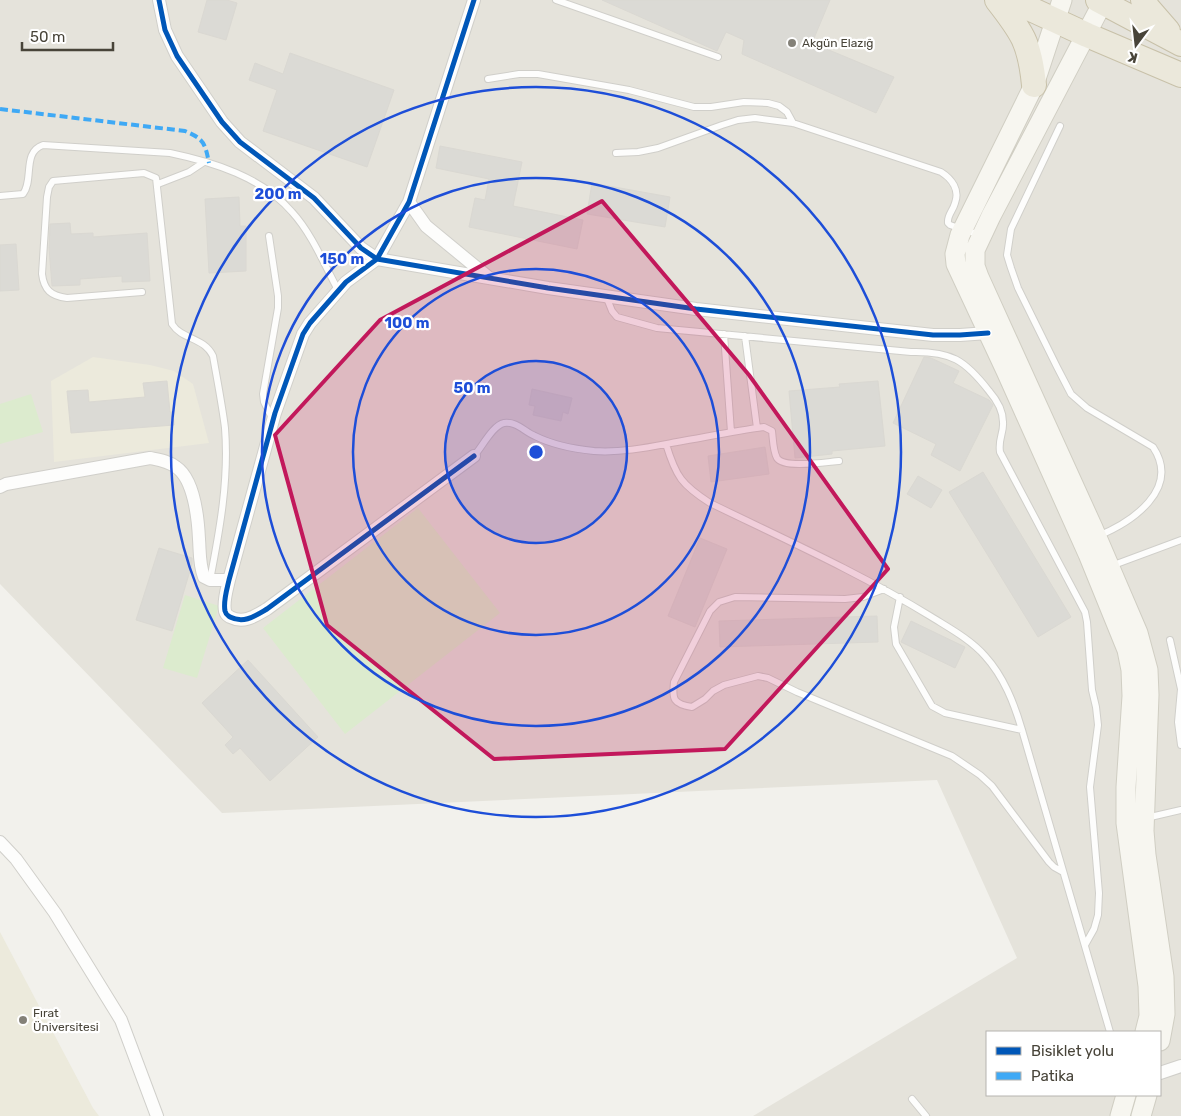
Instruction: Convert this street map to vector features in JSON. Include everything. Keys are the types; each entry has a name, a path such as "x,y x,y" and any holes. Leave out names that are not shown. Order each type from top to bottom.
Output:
{"highway":[{"path":"997,0 1020,30 1030,51 1034,85"},
{"path":"1011,0 1058,10 1087,35 1181,75"},
{"path":"1143,0 1160,24 1180,44"},
{"path":"1102,1 1180,44"}],"main road":[{"path":"1102,1 1087,35 1072,59 982,236 974,256 979,277 1102,569 1127,650 1132,696 1126,787 1126,823 1148,986 1149,1016 1145,1031"},
{"path":"1058,10 1034,85 963,230 956,254 956,264 1090,540"},
{"path":"1102,569 1138,633 1148,670 1150,695 1144,818 1146,855 1164,976 1166,1014 1161,1036"},
{"path":"1120,1116 1126,1096"},
{"path":"1141,1116 1147,1096"}],"street":[{"path":"159,0 165,30 177,56 198,89 230,132 240,142 314,198 361,248 377,259 548,288 696,309 915,333 960,335 988,333"},
{"path":"474,0 409,202 377,259 338,290 303,334 273,419 229,580 225,599 227,615 234,619 251,618 267,609 474,456"},
{"path":"409,202 426,226 488,277"},
{"path":"0,487 150,458 165,461 176,467 183,474 190,487 199,536 200,568 204,577 210,580 229,580"},
{"path":"0,842 16,859 55,913 120,1020 157,1116"},
{"path":"1161,1073 1181,1066"}],"lane":[{"path":"556,0 718,57"},
{"path":"488,79 520,74 538,74 629,90 694,107 711,108 744,102 768,103 779,106 787,112 794,123"},
{"path":"616,153 638,152 658,148 738,120 755,118 794,123 941,172 952,181 956,189 956,203 949,215 948,223 982,236"},
{"path":"1060,126 1011,229 1008,254 1011,268 1027,306 1064,382 1072,394 1087,408 1153,447 1168,466 1168,483"},
{"path":"0,196 23,194 28,184 33,151 43,145 170,153 204,162 225,168 251,181 272,194 292,211 309,236 338,290"},
{"path":"158,184 189,172 204,162"},
{"path":"142,292 67,298 57,296 46,288 43,283 42,274 47,197 52,181 144,173 156,178 172,324 181,333 209,348 213,356 224,427 226,456 224,505 210,580"},
{"path":"269,236 278,308 264,402 273,419"},
{"path":"606,296 612,311 617,316 657,328 940,354 968,366 996,400 1004,422 998,443 1000,452 1085,612 1087,622 1092,690 1098,725 1090,787 1099,893 1098,915 1094,929 1085,945"},
{"path":"724,334 732,432"},
{"path":"745,336 757,428"},
{"path":"474,456 500,424 508,422 557,445 596,451 633,450 764,427 772,431 776,456 780,462 791,464 839,461"},
{"path":"666,444 672,465 684,484 710,504 900,597 959,635 984,655 1006,687 1016,708 1110,1031"},
{"path":"1090,540 1121,526 1157,502"},
{"path":"1102,569 1181,540"},
{"path":"884,589 863,597 845,599 745,597 726,599 719,602 710,611 674,682 673,693 675,701 692,707 724,685 758,676 768,678 805,696 952,756 980,775 992,786 1049,862 1063,872"},
{"path":"900,597 894,627 896,644 932,706 946,713 1022,730"},
{"path":"1170,640 1181,689 1178,722 1181,745"},
{"path":"1144,818 1181,810"},
{"path":"912,1099 926,1116"}],"highlighted area":[{"path":"602,201 749,375 888,569 725,749 494,759 327,625 275,435 380,320"}],"shaded area":[{"path":"0,0 1181,0 1181,1116 753,1116 1017,958 937,780 222,813 0,584"},
{"path":"93,357 150,365 174,371 193,384 209,443 54,462 51,381"},
{"name":"Fırat Üniversitesi","path":"0,932 93,1108 99,1116 0,1116"}],"green space":[{"path":"31,394 43,432 0,444 0,404"},
{"path":"418,508 500,613 345,734 263,628"},
{"path":"185,595 219,606 197,678 163,668"}],"building":[{"path":"207,0 227,0 237,3 226,40 198,32"},
{"path":"602,0 830,0 812,43 894,77 876,113 742,54 744,40 726,32 717,51"},
{"path":"290,53 394,90 367,167 263,131 277,90 249,80 255,63 283,74"},
{"path":"440,146 522,162 513,206 583,220 577,249 469,227 475,198 485,200 489,179 436,168"},
{"path":"592,183 670,197 665,227 587,214"},
{"path":"239,197 240,226 246,226 246,271 209,273 205,199"},
{"path":"70,223 71,234 93,233 93,237 147,233 150,281 122,282 122,276 80,279 80,285 52,286 49,248 50,224"},
{"path":"16,244 19,290 0,291 0,245"},
{"path":"924,357 931,358 959,371 953,383 989,400 993,405 960,471 931,455 936,444 893,423"},
{"path":"167,381 170,412 173,412 174,425 71,433 67,391 88,390 89,402 145,397 143,383"},
{"path":"878,381 885,446 832,451 832,454 795,458 789,391 840,387 839,384"},
{"path":"532,389 572,398 568,414 563,412 561,421 533,415 535,406 529,405"},
{"path":"765,447 769,474 711,482 708,456"},
{"path":"983,472 1071,617 1038,637 949,492"},
{"path":"918,476 942,490 931,508 907,494"},
{"path":"700,538 727,549 695,627 668,616"},
{"path":"159,548 192,558 192,564 172,631 136,620"},
{"path":"877,616 878,642 720,647 719,621"},
{"path":"911,621 965,647 955,668 901,642"},
{"path":"248,660 318,737 270,781 240,748 233,754 225,745 233,737 202,703"}],"marked path":[{"path":"0,109 185,131 200,139 209,163"}],"cycle path":[{"path":"159,0 165,30 177,56 222,122 240,142 314,198 361,248 377,259 548,288 696,309 933,335 988,333"},
{"path":"474,0 409,202 377,259 346,282 310,323 303,334 275,413 229,580 224,603 226,614 240,620 254,616 267,609 474,456"}],"place":[{"name":"Akgün Elazığ","path":"792,43"},
{"name":"Fırat Üniversitesi","path":"23,1020"}]}
